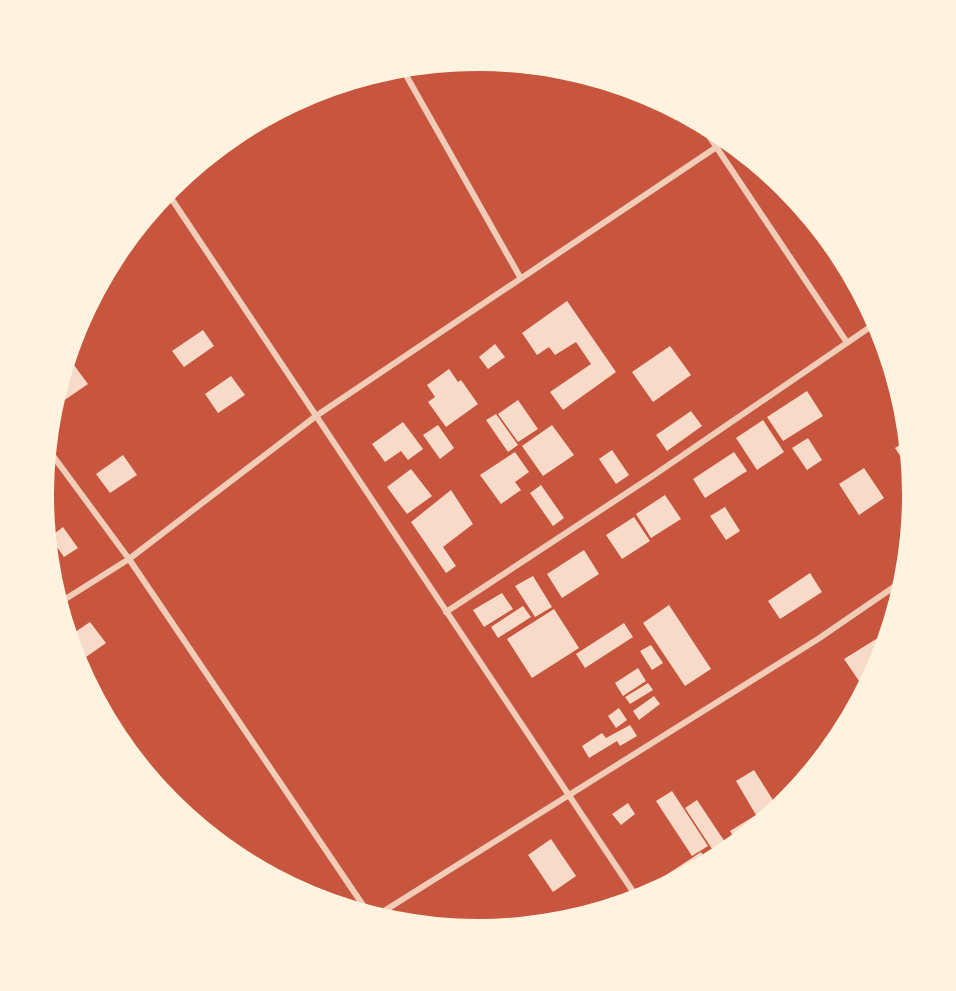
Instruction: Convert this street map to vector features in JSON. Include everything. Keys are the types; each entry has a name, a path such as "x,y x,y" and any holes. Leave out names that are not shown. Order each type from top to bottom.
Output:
{"street":[{"path":"408,78 520,277"},
{"path":"714,143 846,341"},
{"path":"67,598 129,559 316,416 717,147"},
{"path":"174,201 632,890"},
{"path":"446,612 654,475 867,327"},
{"path":"56,460 129,559 362,903"},
{"path":"387,909 818,639 892,588"}],"building":[{"path":"567,301 616,372 563,410 550,392 591,364 576,342 555,355 549,347 537,355 522,333"},
{"path":"203,330 214,346 184,367 172,351"},
{"path":"495,344 505,357 488,369 479,357"},
{"path":"670,346 691,375 653,402 632,372"},
{"path":"75,366 88,384 65,400"},
{"path":"449,369 458,382 461,380 478,404 446,427 428,402 435,397 427,385"},
{"path":"231,376 245,395 218,413 205,394"},
{"path":"807,391 823,416 783,441 767,417"},
{"path":"518,400 538,429 518,442 498,414"},
{"path":"691,411 702,426 667,451 656,435"},
{"path":"496,414 518,445 508,452 486,420"},
{"path":"763,420 784,452 757,470 736,438"},
{"path":"403,422 423,449 408,460 401,451 385,462 372,444"},
{"path":"438,425 454,448 440,459 423,435"},
{"path":"552,425 574,455 543,476 522,446"},
{"path":"808,438 822,460 807,470 792,448"},
{"path":"612,450 629,475 616,484 599,459"},
{"path":"515,452 529,472 515,482 521,490 501,504 480,475"},
{"path":"734,452 747,471 705,498 693,479"},
{"path":"123,455 137,475 110,493 96,474"},
{"path":"864,468 884,498 859,515 839,484"},
{"path":"411,469 432,496 407,514 387,487"},
{"path":"541,485 564,518 553,526 530,493"},
{"path":"451,490 473,524 443,547 456,566 446,573 411,522"},
{"path":"665,495 681,519 651,538 636,514"},
{"path":"725,507 740,531 726,540 710,516"},
{"path":"634,517 650,541 622,559 606,535"},
{"path":"63,527 78,548 64,557 58,548 56,532"},
{"path":"584,550 599,574 562,598 547,574"},
{"path":"810,573 822,592 780,619 768,601"},
{"path":"533,576 552,607 535,617 515,586"},
{"path":"502,593 513,609 484,627 473,610"},
{"path":"669,605 711,669 685,686 643,623"},
{"path":"523,606 531,617 498,638 491,627"},
{"path":"554,609 579,648 532,678 507,639"},
{"path":"90,622 106,643 86,657 77,631"},
{"path":"624,623 633,637 585,668 576,654"},
{"path":"877,639 859,681 844,659"},
{"path":"651,645 663,663 652,670 640,651"},
{"path":"638,668 646,681 623,696 615,683"},
{"path":"648,683 653,690 630,704 625,697"},
{"path":"654,696 660,704 639,720 633,711"},
{"path":"619,708 627,720 616,728 608,716"},
{"path":"630,725 637,736 620,746 617,741 589,758 582,746 602,733 606,738"},
{"path":"754,770 773,800 758,814 732,835 730,831 756,815 736,781"},
{"path":"672,791 708,846 692,856 656,801"},
{"path":"697,800 724,841 712,849 685,808"},
{"path":"628,803 635,814 621,825 612,814"},
{"path":"551,839 576,876 553,892 528,855"},
{"path":"701,852 703,855 690,863 662,878"}]}
